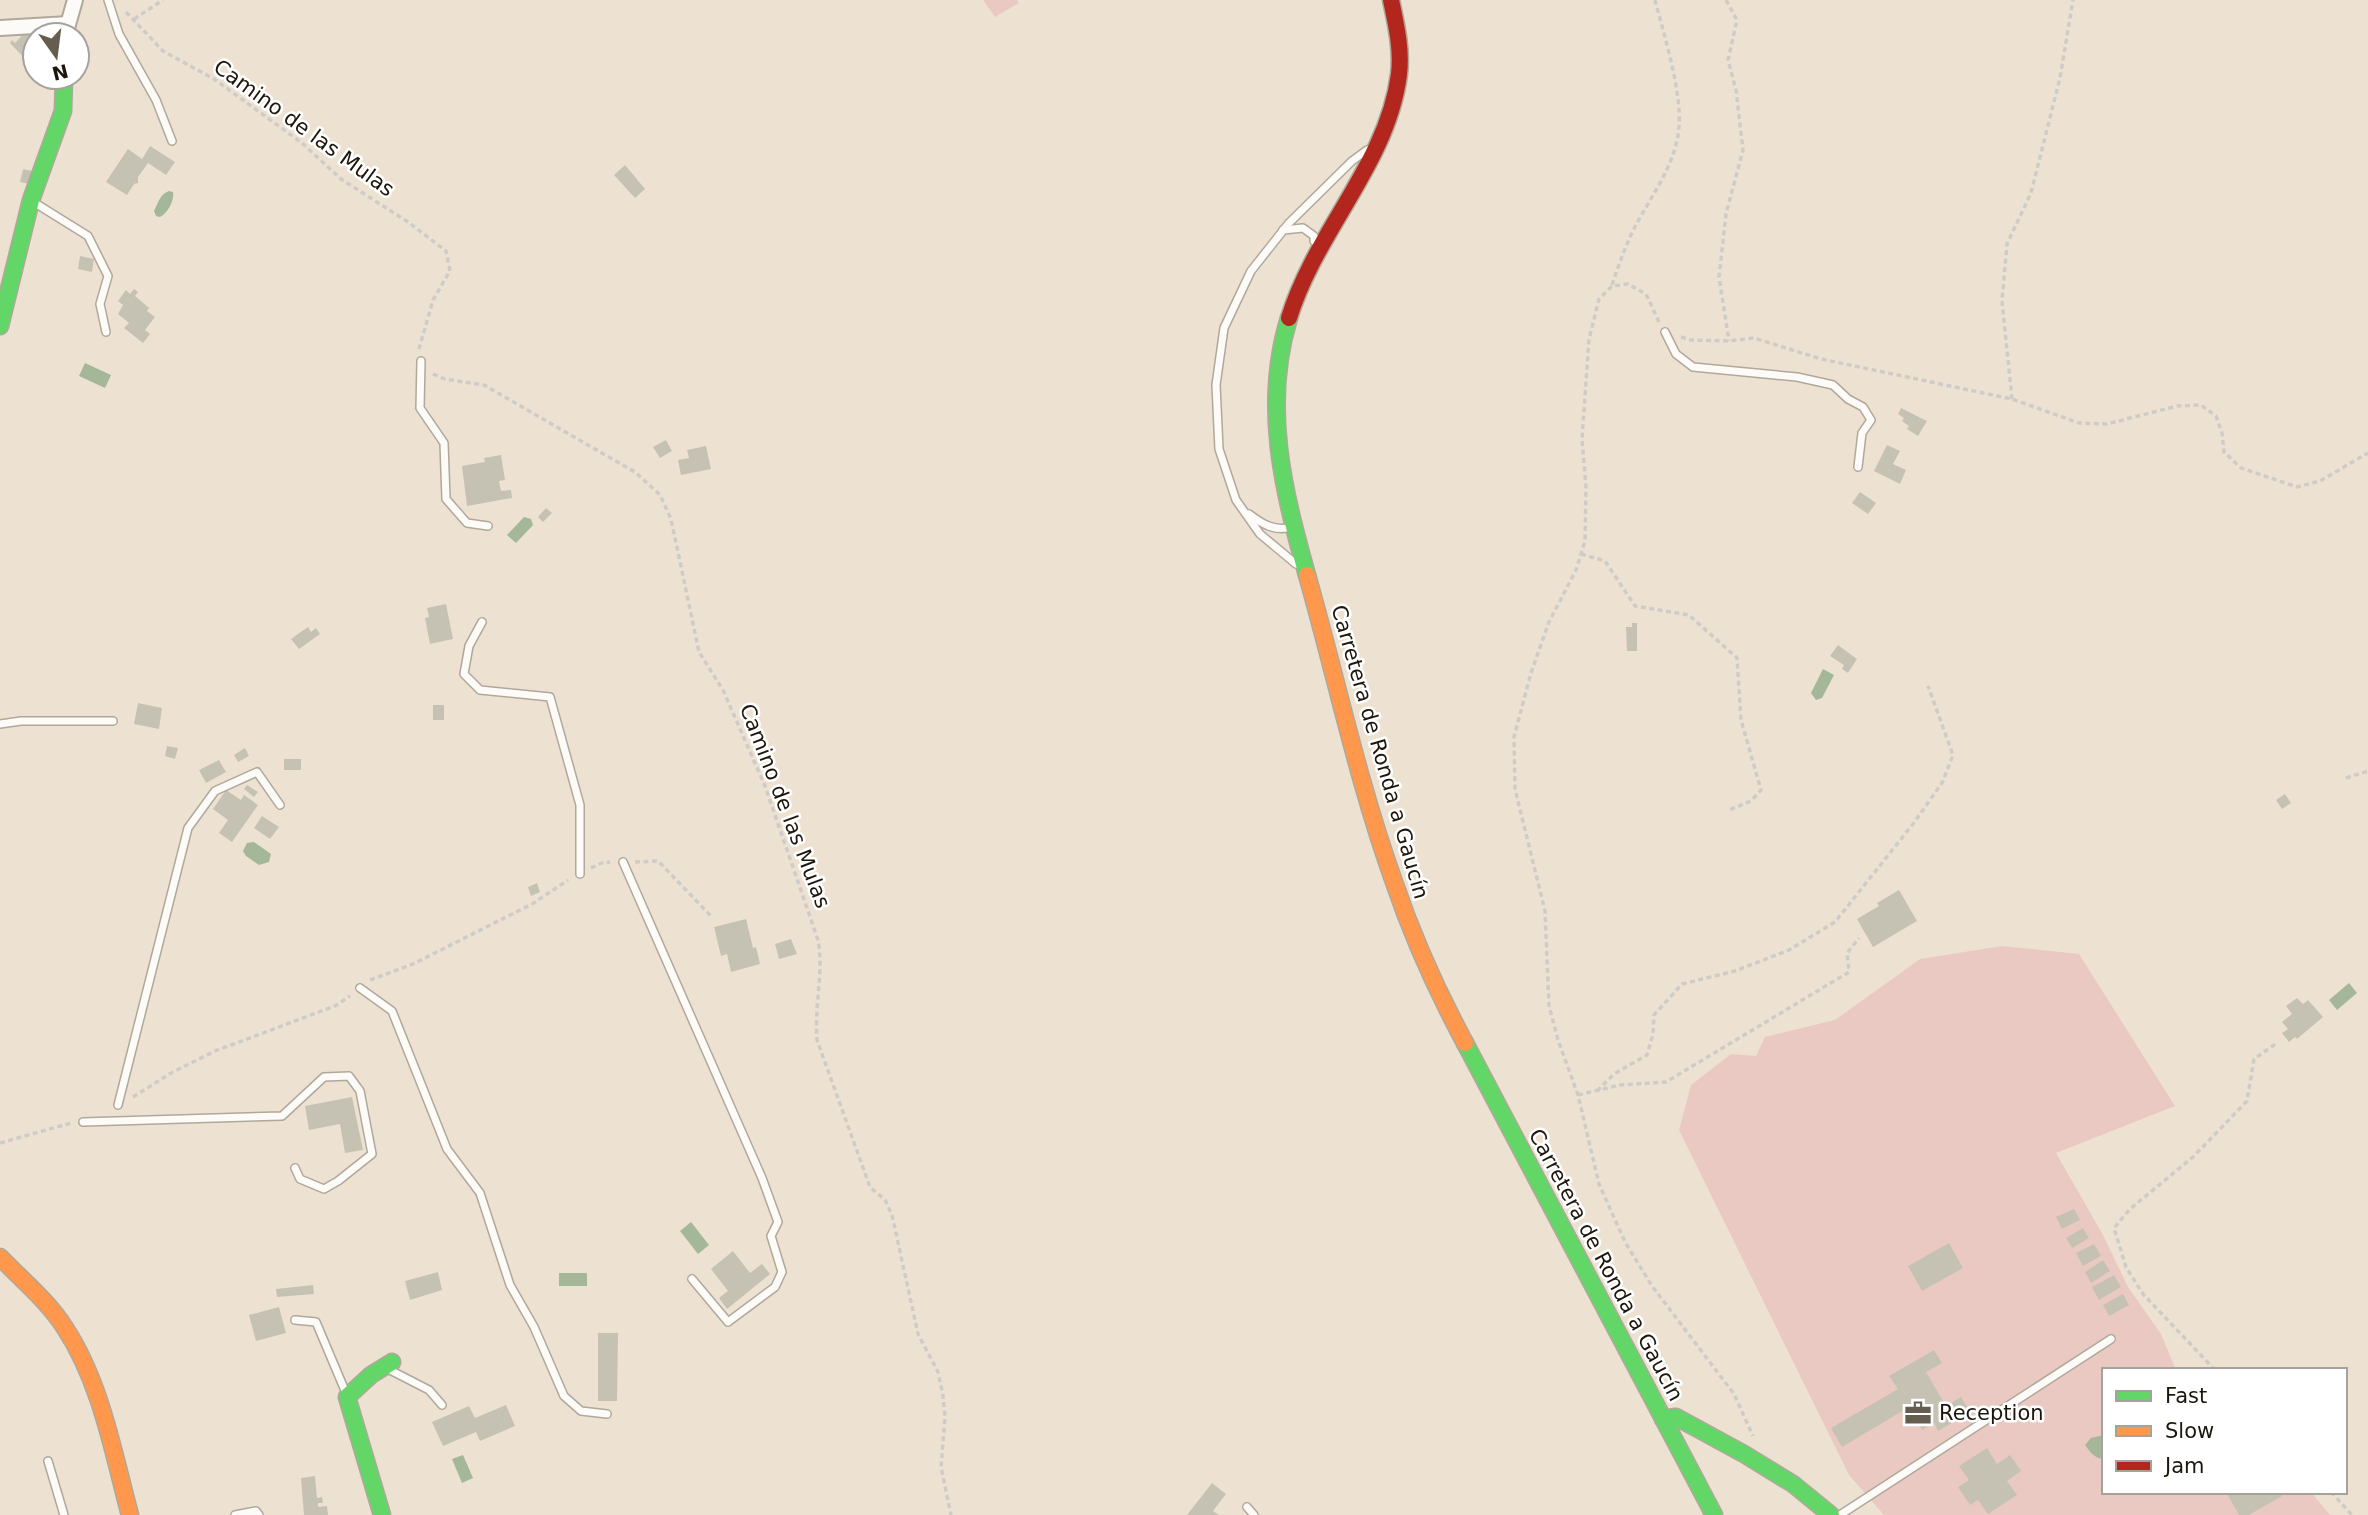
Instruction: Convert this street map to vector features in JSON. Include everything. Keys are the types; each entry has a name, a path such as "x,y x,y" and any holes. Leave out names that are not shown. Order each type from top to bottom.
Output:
{"main road":[{"name":"Carretera de Ronda a Gaucín","path":"1391,0 1400,35 1401,72 1395,104 1361,177 1315,253 1286,318 1278,367 1275,414 1294,522 1377,833 1406,916 1443,996 1714,1515"},
{"path":"0,326 31,200 63,110 64,91"},
{"path":"0,1257 65,1328 85,1364 130,1515"},
{"path":"382,1515 347,1397 388,1364"},
{"path":"1663,1419 1676,1417 1744,1454 1793,1484 1831,1515"}],"street":[{"path":"69,21 75,0"},
{"path":"0,27 21,28"}],"lane":[{"path":"108,0 119,34 156,100 172,141"},
{"path":"1310,583 1296,564 1260,534 1236,500 1219,449 1216,385 1224,328 1251,271 1283,230 1352,161 1379,142"},
{"path":"31,200 88,236 108,276 100,304 106,332"},
{"path":"1283,230 1303,228 1314,236 1315,253"},
{"path":"1665,332 1676,354 1693,367 1797,377 1833,385 1848,399 1863,407 1871,420 1862,433 1858,467"},
{"path":"421,362 420,408 444,443 446,499 467,523 488,526"},
{"path":"1243,510 1263,524 1280,530 1291,528 1294,522"},
{"path":"482,622 468,646 464,674 480,690 550,697 580,805 580,874"},
{"path":"0,724 21,721 113,721"},
{"path":"118,1105 188,828 215,791 257,772 280,805"},
{"path":"623,862 762,1178 778,1222 771,1236 782,1272 775,1287 728,1322 692,1279"},
{"path":"360,988 392,1011 447,1149 480,1194 510,1285 534,1327 564,1396 581,1411 607,1414"},
{"path":"83,1122 282,1116 324,1077 349,1076 360,1091 372,1154 324,1189 300,1179 295,1168"},
{"path":"295,1320 316,1322 347,1397"},
{"path":"1839,1515 2111,1339"},
{"path":"388,1364 429,1390 442,1405"},
{"path":"48,1461 64,1515"},
{"path":"1247,1507 1254,1515"},
{"path":"236,1515 256,1511 259,1515"}],"path":[{"path":"134,19 163,0"},
{"path":"1656,0 1676,90 1679,126 1673,156 1657,192 1622,253 1612,286 1599,299 1589,339 1583,439 1586,541 1576,570 1549,622 1531,673 1514,737 1515,789 1545,911 1549,1006 1578,1095 1599,1184 1625,1242 1652,1286 1734,1394 1753,1436 1744,1454"},
{"path":"1726,0 1737,20 1728,60 1736,90 1742,150 1726,214 1720,277 1729,341"},
{"path":"2012,400 2002,301 2007,244 2031,193 2060,78 2073,0"},
{"name":"Camino de las Mulas","path":"124,10 163,51 214,79 302,143 341,179 408,222 446,251 450,271 433,300 417,355 427,372 445,379 484,385 635,472 660,495 671,519 699,652 723,690 765,786 818,940 822,958 815,1024 817,1040 870,1186 885,1200 892,1215 918,1334 938,1372 944,1418 941,1467 951,1515"},
{"path":"1612,286 1628,284 1646,294 1665,332 1691,340 1729,341 1754,338 1821,359 2012,400 2079,423 2107,424 2177,406 2201,405 2216,416 2222,433 2224,452 2241,468 2297,487 2320,481 2368,453"},
{"path":"1581,554 1605,561 1635,606 1689,615 1737,658 1741,720 1761,790 1751,801 1727,811"},
{"path":"1597,1091 1614,1074 1647,1055 1653,1034 1654,1015 1682,984 1735,971 1789,950 1835,922 1913,824 1946,773 1953,755 1928,686"},
{"path":"2346,778 2368,771"},
{"path":"1578,1095 1620,1085 1666,1082 1849,972 1847,953 1859,938"},
{"path":"2213,1368 2143,1294 2126,1267 2114,1228 2130,1209 2193,1157 2247,1101 2254,1059 2277,1043"},
{"path":"2333,1494 2352,1515"}],"shaded area":[{"path":"983,0 1017,0 1019,3 995,17"},
{"path":"173,192 170,206 163,215 156,216 154,211 158,202 163,194"},
{"path":"85,363 111,375 105,388 79,376"},
{"path":"524,517 531,519 533,525 516,543 507,535"},
{"path":"1823,669 1834,675 1822,698 1816,700 1811,693"},
{"path":"254,842 271,854 269,862 259,865 246,856 243,851 247,843"},
{"path":"2002,946 2079,954 2175,1106 2056,1153 2103,1235 2128,1287 2161,1334 2175,1368 2102,1368 2102,1494 2313,1494 2330,1515 1884,1515 1849,1475 1679,1130 1691,1085 1731,1054 1756,1056 1765,1037 1835,1020 1920,959"},
{"path":"2349,983 2357,993 2337,1010 2329,1000"},
{"path":"691,1222 709,1245 698,1254 680,1231"},
{"path":"559,1273 587,1273 587,1286 559,1286"},
{"path":"2102,1435 2102,1458 2095,1456 2085,1445 2091,1438"},
{"path":"463,1455 473,1478 462,1483 452,1459"}],"building":[{"path":"21,36 21,55 10,43 12,40 15,43"},
{"path":"150,146 175,162 166,175 148,163 138,177 138,183 134,184 127,195 106,182 128,149 142,159"},
{"path":"625,165 645,189 635,198 614,175"},
{"path":"23,169 32,171 29,184 20,182"},
{"path":"80,256 94,259 92,272 78,269"},
{"path":"134,289 138,292 135,296 155,317 145,330 150,334 143,343 124,328 129,323 118,314 123,305 118,301 126,290 130,294"},
{"path":"1901,408 1927,421 1918,436 1907,429 1909,426 1902,421 1904,418 1898,414"},
{"path":"666,440 672,451 660,458 653,447"},
{"path":"1887,445 1900,451 1893,464 1906,470 1900,484 1874,471"},
{"path":"706,446 711,469 681,475 678,460 689,458 687,450"},
{"path":"501,455 505,480 499,481 501,491 511,490 512,498 467,506 462,466 485,462 484,458"},
{"path":"1860,492 1876,503 1868,514 1852,503"},
{"path":"546,508 552,513 543,522 538,517"},
{"path":"446,604 453,639 430,644 425,618 429,617 427,608"},
{"path":"1632,623 1637,623 1637,651 1627,651 1626,627 1632,627"},
{"path":"308,627 311,632 316,628 320,634 299,649 291,639"},
{"path":"1838,645 1857,659 1848,673 1842,669 1844,665 1830,656"},
{"path":"138,703 162,708 159,729 134,724"},
{"path":"433,705 444,705 444,720 433,720"},
{"path":"167,746 178,748 175,759 165,756"},
{"path":"245,748 249,756 238,762 234,755"},
{"path":"284,759 301,759 301,770 284,770"},
{"path":"219,760 226,772 206,783 199,770"},
{"path":"247,785 258,792 254,797 244,789"},
{"path":"226,790 241,800 244,795 258,805 232,842 219,833 228,820 213,809"},
{"path":"2285,794 2291,803 2282,809 2276,800"},
{"path":"262,816 279,827 270,839 254,828"},
{"path":"537,883 540,892 531,896 528,887"},
{"path":"1899,890 1917,921 1873,947 1857,919"},
{"path":"746,919 760,964 731,972 727,954 721,956 714,927"},
{"path":"791,939 797,954 779,959 775,944"},
{"path":"2297,998 2303,1004 2308,1000 2323,1017 2297,1039 2295,1037 2289,1042 2282,1033 2288,1029 2282,1022 2292,1014 2286,1006"},
{"path":"352,1097 363,1150 345,1153 340,1124 309,1130 305,1106"},
{"path":"2074,1209 2080,1220 2062,1229 2056,1217"},
{"path":"2083,1228 2089,1238 2072,1248 2066,1238"},
{"path":"1949,1243 1963,1268 1922,1291 1908,1266"},
{"path":"2094,1244 2101,1256 2083,1266 2076,1253"},
{"path":"733,1251 750,1273 762,1264 770,1274 727,1309 719,1298 728,1291 711,1269"},
{"path":"2103,1260 2110,1271 2091,1283 2085,1272"},
{"path":"438,1272 442,1290 410,1300 405,1281"},
{"path":"2114,1275 2121,1287 2099,1300 2092,1287"},
{"path":"313,1285 314,1294 277,1297 276,1289"},
{"path":"2123,1294 2129,1305 2109,1316 2103,1305"},
{"path":"279,1307 286,1333 256,1341 249,1315"},
{"path":"598,1333 618,1333 617,1401 598,1401"},
{"path":"1934,1350 1942,1363 1926,1372 1946,1406 1961,1397 1970,1412 1938,1431 1934,1423 1922,1430 1909,1407 1842,1447 1831,1428 1898,1389 1889,1376"},
{"path":"506,1405 515,1426 480,1441 476,1432 443,1446 432,1422 469,1406 475,1418"},
{"path":"1987,1448 1997,1464 2010,1455 2021,1471 2007,1481 2017,1495 1988,1514 1978,1500 1970,1505 1958,1487 1969,1480 1959,1466"},
{"path":"315,1476 317,1498 322,1497 323,1503 318,1503 318,1507 327,1506 328,1515 304,1515 301,1478"},
{"path":"1212,1483 1226,1494 1213,1511 1219,1515 1187,1515"},
{"path":"2227,1494 2282,1496 2249,1515 2239,1515"}],"traffic: fast":[{"path":"0,326 31,200 63,111 64,91"},
{"path":"1289,318 1277,383 1279,447 1290,511 1307,575"},
{"path":"1465,1043 1714,1515"},
{"path":"382,1515 347,1397 371,1375 392,1362"},
{"path":"1663,1419 1676,1417 1744,1454 1793,1484 1831,1515"}],"traffic: slow":[{"path":"1307,575 1381,844 1417,944 1465,1043"},
{"path":"0,1257 51,1309 77,1349 105,1418 130,1515"}],"traffic: jam":[{"path":"1289,318 1316,256 1381,138 1392,107 1400,55 1391,0"}],"place":[{"name":"Reception","path":"1918,1413"}]}
